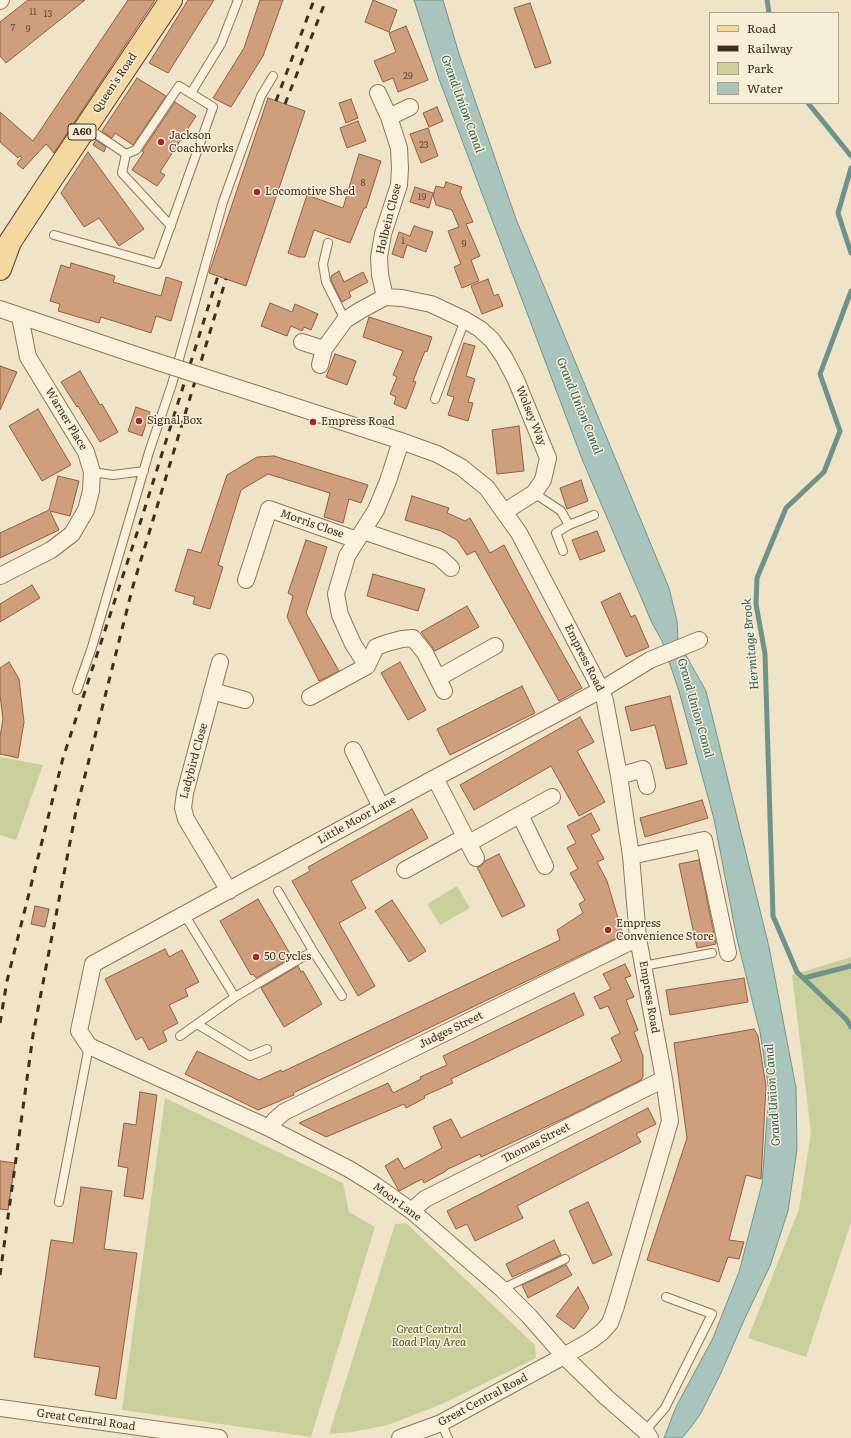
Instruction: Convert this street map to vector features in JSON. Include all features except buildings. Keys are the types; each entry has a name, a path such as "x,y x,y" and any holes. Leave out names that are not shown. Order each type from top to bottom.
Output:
{"main road":[{"name":"Queen's Road","path":"0,269 5,240 85,127 171,0"}],"street":[{"name":"Holbein Close","path":"378,93 389,117 399,148 400,168 399,186 383,234 379,257 380,275 385,297"},
{"path":"389,117 410,107"},
{"path":"320,365 324,349 345,320 385,297"},
{"name":"Wolsey Way","path":"385,297 402,298 431,304 465,320 480,329 492,340 504,357 516,380 548,458 543,480 534,493 504,512"},
{"name":"Empress Road","path":"0,309 130,354 401,441 436,454 461,467 487,488 519,533 601,690 605,701 619,776 631,856 638,938 664,1079 670,1121 610,1323 602,1332 590,1341 564,1356"},
{"name":"Warner Place","path":"0,576 51,550 72,534 86,510 91,491 92,472 86,452 28,356 20,317"},
{"path":"302,342 324,349"},
{"name":"Morris Close","path":"367,666 353,644 340,615 336,594 348,556 376,510 388,481 401,441"},
{"name":"Morris Close","path":"246,580 269,509 439,557 451,568"},
{"path":"310,697 367,666 376,647 402,639 413,638 425,653 441,685 495,646"},
{"name":"Little Moor Lane","path":"89,1046 79,1031 92,964 229,891 381,807 601,690 650,660 699,640"},
{"name":"Ladybird Close","path":"220,662 184,798 183,808 186,819 229,891"},
{"path":"212,691 245,700"},
{"path":"353,750 381,807"},
{"path":"619,776 642,769 647,786"},
{"path":"435,778 476,858"},
{"path":"405,870 520,815 552,797"},
{"path":"520,815 545,866"},
{"path":"631,856 704,840 728,953"},
{"name":"Judges Street","path":"270,1128 275,1120 284,1112 638,938"},
{"name":"Moor Lane","path":"89,1046 270,1128 349,1169 375,1185 413,1212 502,1290 529,1316 564,1356 647,1434"},
{"name":"Thomas Street","path":"413,1212 425,1199 664,1079"},
{"name":"Great Central Road","path":"400,1438 441,1423 564,1356"},
{"name":"Great Central Road","path":"0,1408 199,1437 219,1438"}],"lane":[{"path":"191,93 221,44 238,0"},
{"path":"77,690 92,647 144,471 172,384 223,202 261,96 273,76"},
{"path":"54,235 157,264 213,107 179,86 136,150 126,154"},
{"path":"85,127 126,154"},
{"path":"126,154 122,173 171,226"},
{"path":"328,243 323,264 326,282 345,320"},
{"path":"435,399 465,320"},
{"path":"92,472 112,475 144,471"},
{"path":"534,493 561,511 569,525"},
{"path":"562,551 556,533 569,525 594,515"},
{"path":"278,891 313,951 342,996"},
{"path":"184,914 235,997"},
{"path":"180,1036 235,997 313,951"},
{"path":"643,966 712,953"},
{"path":"197,1024 250,1056 267,1049"},
{"path":"59,1202 89,1046"},
{"path":"502,1290 565,1259"},
{"path":"647,1434 665,1408 712,1314 666,1297"},
{"path":"441,1423 448,1438"}],"green space":[{"path":"0,757 43,765 16,840 0,835"},
{"path":"457,886 470,908 440,925 427,904"},
{"path":"851,957 851,1223 806,1357 748,1338 799,1209 811,1133 792,975"},
{"path":"165,1098 343,1183 349,1212 375,1227 311,1437 122,1410"},
{"name":"Great Central Road Play Area","path":"406,1223 535,1345 536,1358 442,1404 388,1425 353,1432 329,1434 395,1224"}],"water":[{"name":"Grand Union Canal","path":"414,0 443,0 459,54 516,219 669,588 677,621 678,641 706,691 769,947 796,1088 797,1149 788,1211 770,1266 720,1375 701,1413 682,1438 664,1438 676,1407 713,1338 739,1272 762,1184 769,1091 760,1032 737,939 714,819 679,691 662,641 652,623 582,459 439,79"}],"waterway":[{"name":"Hermitage Brook","path":"767,0 769,12"},
{"name":"Hermitage Brook","path":"809,104 851,156"},
{"name":"Hermitage Brook","path":"851,168 838,213 851,253"},
{"name":"Hermitage Brook","path":"851,291 820,374 840,431 824,472 786,508 757,578 756,604 765,654 773,916 797,972 847,1020 851,1027"},
{"path":"804,978 851,966"}],"railway":[{"path":"276,101 314,0"},
{"path":"285,104 326,0"},
{"path":"0,1023 7,981 63,758 137,533 218,276"},
{"path":"0,1275 33,1035 76,811 133,586 226,279"}],"place":[{"name":"Jackson Coachworks","path":"161,142"},
{"name":"Locomotive Shed","path":"257,192"},
{"name":"Signal Box","path":"139,421"},
{"name":"Empress Road","path":"313,422"},
{"name":"Empress Convenience Store","path":"608,930"},
{"name":"50 Cycles","path":"256,957"}]}
